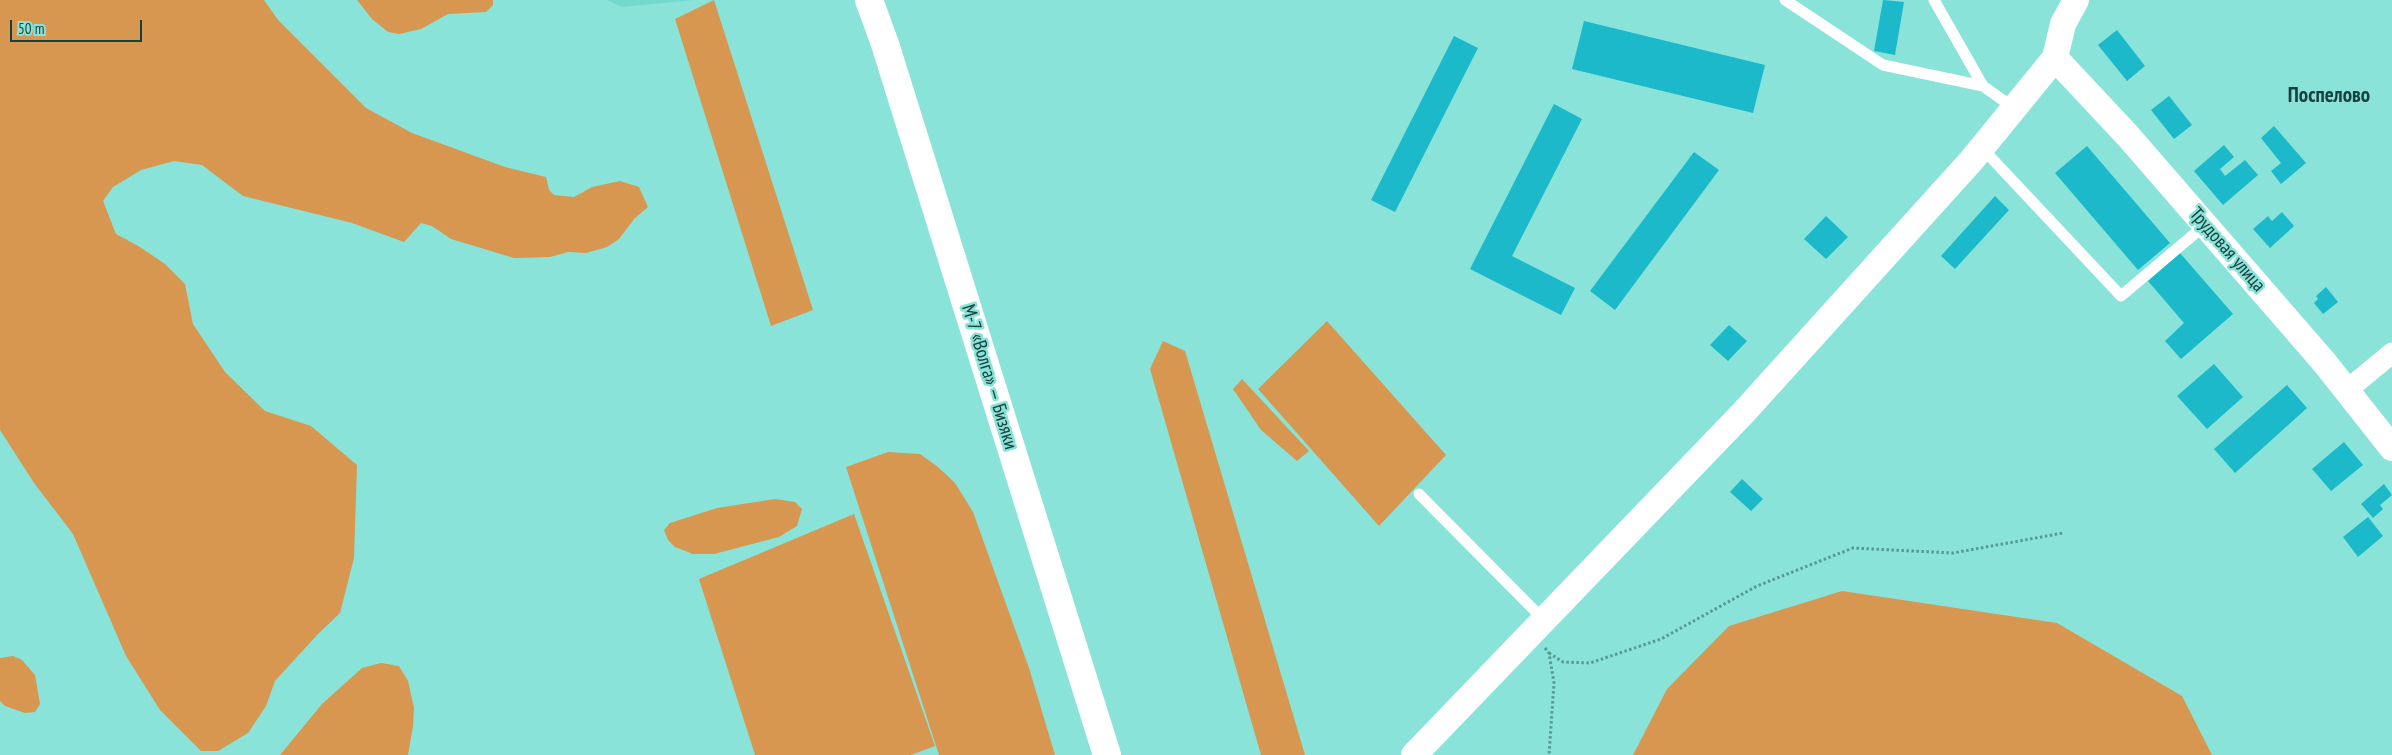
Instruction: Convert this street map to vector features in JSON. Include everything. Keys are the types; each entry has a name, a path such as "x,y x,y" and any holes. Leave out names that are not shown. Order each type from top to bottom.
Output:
{"main road":[{"name":"М-7 «Волга» — Бизяки","path":"869,0 894,72 1107,755"}],"street":[{"path":"1414,755 1744,412 1982,148 2055,58 2062,24 2076,0"},
{"name":"Трудовая улица","path":"2055,58 2128,136 2205,225 2346,390 2392,448"},
{"path":"2346,390 2392,353"}],"lane":[{"path":"1785,0 1883,65 1983,86 2014,108"},
{"path":"1934,0 1983,86"},
{"path":"1982,148 2121,296 2205,225"},
{"path":"1419,494 1539,627"}],"path":[{"path":"1549,654 1563,662 1590,663 1660,639 1757,586 1853,548 1953,553 2063,533"},
{"path":"1539,627 1549,654 1554,683 1549,755"}],"shaded area":[{"path":"0,0 264,0 278,20 366,108 412,133 505,167 546,177 549,190 554,195 574,197 592,187 620,181 639,187 648,207 634,219 619,239 607,247 586,253 568,252 550,257 514,258 451,239 432,226 421,223 404,242 352,223 243,196 202,165 174,161 141,170 113,187 103,201 116,234 165,264 185,284 193,324 225,372 265,411 311,426 357,465 354,558 340,613 275,681 266,706 248,733 218,751 201,751 160,710 126,656 73,534 34,483 0,430"},
{"path":"357,0 493,0 493,5 486,12 448,14 421,29 399,34 388,32 372,19"},
{"path":"607,0 694,0 622,7"},
{"path":"714,0 813,310 771,326 675,19"},
{"path":"1327,321 1446,455 1379,526 1258,389"},
{"path":"1163,341 1185,351 1305,755 1261,755 1150,369"},
{"path":"1242,379 1309,451 1297,461 1261,430 1233,389"},
{"path":"888,452 920,454 955,483 973,512 1029,668 1055,755 939,755 846,467"},
{"path":"775,499 795,502 802,509 797,526 779,537 714,554 693,554 675,547 668,540 664,530 670,523 717,508"},
{"path":"854,514 935,746 911,755 755,755 699,579"},
{"path":"1842,591 2057,623 2182,696 2212,755 1633,755 1667,689 1729,626"},
{"path":"13,656 22,660 35,675 40,704 35,712 25,713 5,706 0,701 0,658"},
{"path":"381,663 399,666 408,681 414,708 408,755 280,755 322,704 362,668"}],"building":[{"path":"1883,0 1904,2 1895,55 1874,51"},
{"path":"1584,21 1765,65 1753,113 1572,69"},
{"path":"2117,30 2145,66 2127,81 2098,45"},
{"path":"1454,36 1478,48 1395,212 1371,200"},
{"path":"2169,96 2192,125 2174,139 2151,110"},
{"path":"1554,104 1582,119 1512,256 1575,288 1561,315 1470,269"},
{"path":"2274,126 2306,163 2281,184 2271,171 2281,163 2261,138"},
{"path":"2224,145 2234,157 2220,169 2225,176 2245,160 2258,175 2223,205 2194,171"},
{"path":"2087,146 2170,243 2138,270 2055,173"},
{"path":"1694,152 1719,170 1615,310 1590,291"},
{"path":"1995,196 2009,210 1955,269 1941,256"},
{"path":"2282,212 2294,226 2270,248 2253,229 2268,216 2272,221"},
{"path":"1826,216 1848,237 1826,259 1804,239"},
{"path":"2180,253 2233,314 2181,359 2165,341 2184,323 2148,281"},
{"path":"2326,287 2338,302 2323,314 2314,303 2318,299 2316,296"},
{"path":"1729,325 1747,341 1728,361 1710,345"},
{"path":"2214,364 2243,397 2207,429 2177,396"},
{"path":"2287,385 2307,408 2235,473 2214,449"},
{"path":"2344,442 2363,465 2331,491 2312,469"},
{"path":"1742,479 1763,499 1751,511 1730,492"},
{"path":"2384,484 2392,495 2380,505 2383,509 2373,518 2361,504"},
{"path":"2368,517 2383,536 2358,557 2343,537"}],"district":[{"name":"Поспелово","path":"2329,96"}]}
